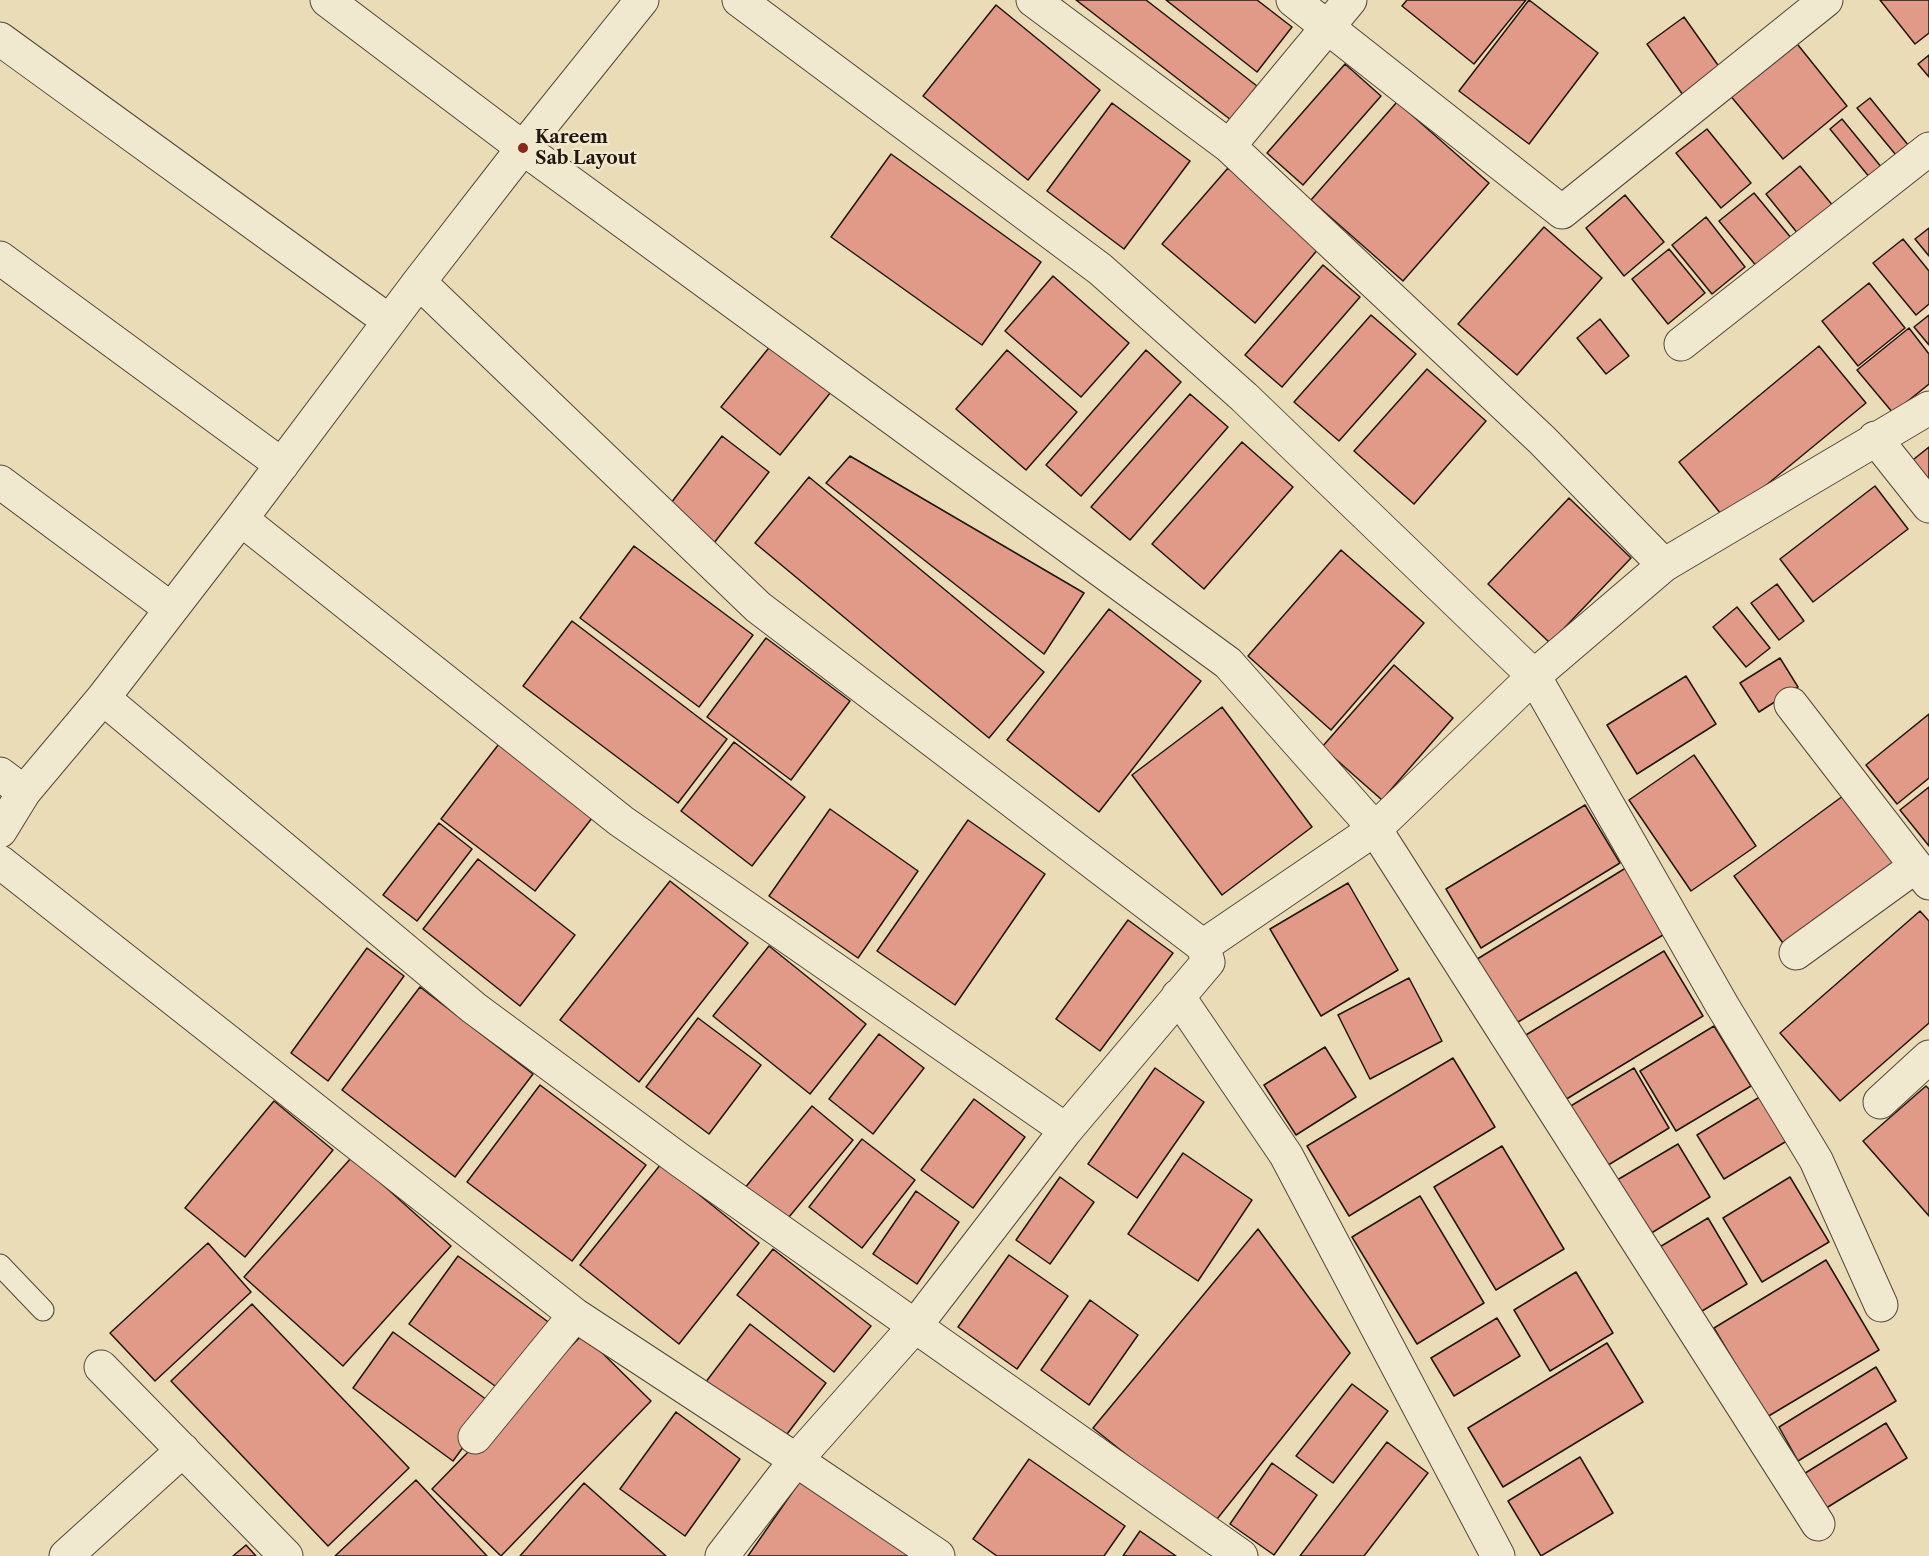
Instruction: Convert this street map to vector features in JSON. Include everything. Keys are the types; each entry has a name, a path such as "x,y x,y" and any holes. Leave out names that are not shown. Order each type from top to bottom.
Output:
{"street":[{"path":"327,0 523,148 1228,663 1375,829 1818,1524"},
{"path":"0,831 12,783 103,698 419,282 642,0"},
{"path":"739,0 1100,269 1244,397 1534,676 1722,1005 1816,1160 1881,1305"},
{"path":"1033,0 1229,146 1542,440 1664,565"},
{"path":"1293,0 1562,212 1826,0"},
{"path":"1229,146 1350,0"},
{"path":"0,39 389,321"},
{"path":"1681,344 1929,149"},
{"path":"0,258 282,465"},
{"path":"419,282 758,607 1203,946 1208,962 1066,1130 915,1326 796,1460 722,1556"},
{"path":"1203,946 1375,829 1534,676 1664,565 1929,408"},
{"path":"1875,438 1929,506"},
{"path":"0,482 171,609"},
{"path":"241,519 621,821 1066,1130"},
{"path":"103,698 474,1008 681,1161 1241,1556"},
{"path":"1791,704 1923,874 1796,952"},
{"path":"0,862 575,1316 938,1556"},
{"path":"1178,996 1286,1155 1498,1556"},
{"path":"1880,1102 1929,1057"},
{"path":"475,1437 575,1316"},
{"path":"101,1367 286,1556"},
{"path":"66,1556 183,1450"}],"lane":[{"path":"0,1264 43,1310"}],"building":[{"path":"1076,0 1146,0 1257,86 1231,120"},
{"path":"1166,0 1257,0 1292,27 1257,72"},
{"path":"1407,0 1526,0 1474,64 1402,6"},
{"path":"1529,0 1598,53 1529,144 1459,91"},
{"path":"1880,0 1929,0 1929,33 1915,44"},
{"path":"996,5 1100,90 1028,180 923,96"},
{"path":"1684,17 1720,68 1683,95 1647,44"},
{"path":"1794,40 1847,106 1783,159 1729,94"},
{"path":"1929,55 1929,77 1918,64"},
{"path":"1345,64 1381,96 1303,185 1267,153"},
{"path":"1870,98 1913,151 1901,161 1857,108"},
{"path":"1397,102 1489,183 1403,281 1311,200"},
{"path":"1112,103 1190,161 1124,249 1047,191"},
{"path":"1842,119 1887,174 1875,184 1830,129"},
{"path":"1707,129 1751,183 1721,208 1676,153"},
{"path":"891,154 1041,262 982,345 831,237"},
{"path":"1800,166 1834,207 1799,235 1766,194"},
{"path":"1228,168 1320,247 1255,323 1162,244"},
{"path":"1754,193 1792,239 1758,268 1719,221"},
{"path":"1625,195 1664,242 1624,276 1586,228"},
{"path":"1706,217 1745,267 1712,294 1672,245"},
{"path":"1544,227 1602,278 1517,375 1458,324"},
{"path":"1929,228 1929,256 1915,239"},
{"path":"1903,239 1929,271 1929,304 1916,315 1873,263"},
{"path":"1669,249 1705,293 1668,324 1632,279"},
{"path":"1323,265 1360,297 1282,387 1245,355"},
{"path":"1053,276 1129,343 1081,397 1005,331"},
{"path":"1869,283 1905,328 1858,366 1822,321"},
{"path":"1371,315 1416,354 1339,441 1294,402"},
{"path":"1929,315 1929,345 1914,327"},
{"path":"1600,319 1629,356 1606,374 1577,338"},
{"path":"1909,328 1929,354 1929,384 1893,413 1857,370"},
{"path":"772,344 831,392 780,455 721,407"},
{"path":"1819,346 1866,403 1725,519 1679,462"},
{"path":"1007,350 1077,412 1026,470 956,409"},
{"path":"1146,350 1181,382 1081,496 1046,465"},
{"path":"1427,369 1486,421 1414,504 1354,451"},
{"path":"1190,394 1228,427 1130,540 1091,507"},
{"path":"722,436 769,472 714,543 668,507"},
{"path":"1242,442 1293,487 1204,589 1152,544"},
{"path":"1929,447 1929,488 1909,463"},
{"path":"850,456 1084,593 1044,654 826,483"},
{"path":"809,477 1044,672 989,738 755,543"},
{"path":"1875,486 1908,529 1813,602 1780,559"},
{"path":"1569,498 1631,558 1550,643 1488,584"},
{"path":"634,546 753,635 699,707 580,618"},
{"path":"1341,550 1424,623 1331,730 1248,656"},
{"path":"1777,584 1804,621 1779,640 1751,603"},
{"path":"1737,607 1770,648 1746,667 1713,627"},
{"path":"1109,609 1201,681 1099,812 1007,740"},
{"path":"572,621 727,739 678,803 523,686"},
{"path":"766,638 850,701 791,780 707,717"},
{"path":"1780,658 1798,687 1759,712 1740,683"},
{"path":"1394,665 1453,718 1382,800 1322,747"},
{"path":"1686,676 1716,724 1637,774 1607,725"},
{"path":"1222,707 1312,827 1222,895 1132,775"},
{"path":"1929,714 1929,778 1897,804 1866,765"},
{"path":"502,740 596,813 535,891 441,819"},
{"path":"734,742 805,797 752,866 681,811"},
{"path":"1694,755 1756,846 1691,891 1629,800"},
{"path":"1929,787 1929,846 1900,810"},
{"path":"1847,793 1901,868 1788,950 1734,876"},
{"path":"1585,805 1620,863 1481,948 1446,889"},
{"path":"830,809 918,871 858,958 769,896"},
{"path":"968,820 1045,874 955,1005 877,951"},
{"path":"439,823 472,849 417,921 383,895"},
{"path":"478,859 575,935 520,1006 423,929"},
{"path":"1629,866 1668,932 1513,1025 1474,961"},
{"path":"670,881 748,943 639,1082 560,1020"},
{"path":"1348,883 1398,970 1321,1016 1270,929"},
{"path":"1920,911 1929,921 1929,1023 1840,1101 1780,1033"},
{"path":"1128,920 1173,953 1100,1051 1056,1019"},
{"path":"769,946 866,1024 810,1094 713,1016"},
{"path":"367,948 404,976 328,1081 291,1053"},
{"path":"1664,951 1703,1016 1555,1106 1516,1041"},
{"path":"1409,978 1442,1041 1370,1079 1338,1015"},
{"path":"420,987 533,1074 455,1177 342,1090"},
{"path":"698,1018 761,1065 709,1134 646,1087"},
{"path":"1714,1026 1751,1086 1676,1131 1640,1071"},
{"path":"879,1034 924,1068 873,1134 829,1099"},
{"path":"1325,1047 1356,1097 1296,1135 1264,1085"},
{"path":"1453,1058 1495,1127 1349,1216 1307,1146"},
{"path":"1155,1068 1204,1102 1137,1198 1088,1164"},
{"path":"1634,1068 1669,1128 1605,1167 1569,1107"},
{"path":"540,1085 646,1165 572,1261 467,1182"},
{"path":"1926,1086 1929,1089 1929,1216 1863,1141"},
{"path":"1763,1095 1790,1139 1724,1179 1697,1135"},
{"path":"974,1099 1025,1137 973,1208 921,1170"},
{"path":"274,1101 333,1150 245,1257 185,1208"},
{"path":"812,1106 853,1140 784,1223 744,1189"},
{"path":"862,1139 915,1180 862,1248 809,1207"},
{"path":"1678,1144 1710,1197 1640,1240 1607,1186"},
{"path":"1502,1146 1564,1249 1496,1290 1434,1187"},
{"path":"1183,1153 1252,1200 1198,1281 1128,1234"},
{"path":"352,1157 451,1246 343,1366 244,1277"},
{"path":"661,1164 759,1243 679,1344 580,1265"},
{"path":"1060,1177 1094,1202 1050,1264 1016,1240"},
{"path":"1790,1177 1829,1242 1762,1282 1723,1218"},
{"path":"916,1191 959,1222 917,1284 873,1254"},
{"path":"1420,1196 1484,1303 1417,1344 1352,1237"},
{"path":"1708,1218 1747,1284 1697,1314 1658,1248"},
{"path":"1258,1229 1350,1353 1213,1524 1093,1428"},
{"path":"208,1243 251,1292 155,1381 110,1333"},
{"path":"773,1249 871,1326 834,1372 737,1295"},
{"path":"1009,1255 1068,1296 1017,1369 958,1327"},
{"path":"458,1256 551,1324 502,1391 409,1324"},
{"path":"1826,1260 1879,1350 1767,1417 1714,1328"},
{"path":"1576,1272 1613,1333 1550,1371 1514,1310"},
{"path":"1090,1300 1138,1335 1089,1405 1041,1370"},
{"path":"252,1304 409,1468 328,1546 171,1381"},
{"path":"1497,1318 1520,1356 1454,1396 1431,1358"},
{"path":"750,1324 826,1383 781,1442 705,1383"},
{"path":"393,1332 494,1405 453,1461 353,1388"},
{"path":"583,1334 651,1401 501,1556 432,1489"},
{"path":"1607,1343 1643,1402 1503,1487 1468,1428"},
{"path":"1876,1367 1896,1401 1798,1461 1779,1427"},
{"path":"1352,1384 1388,1411 1333,1483 1296,1456"},
{"path":"676,1412 740,1459 685,1536 620,1489"},
{"path":"1886,1423 1907,1458 1815,1515 1794,1480"},
{"path":"1387,1442 1428,1473 1364,1556 1300,1556"},
{"path":"1580,1457 1613,1513 1541,1556 1508,1501"},
{"path":"1029,1459 1125,1526 1104,1556 997,1556 973,1539"},
{"path":"1272,1463 1317,1495 1274,1555 1230,1524"},
{"path":"803,1477 916,1556 748,1556"},
{"path":"416,1480 487,1556 335,1556"},
{"path":"584,1483 666,1556 520,1556"},
{"path":"1140,1531 1176,1556 1123,1556"},
{"path":"246,1545 256,1556 233,1556"}],"place":[{"name":"Kareem Sab Layout","path":"523,148"}]}
